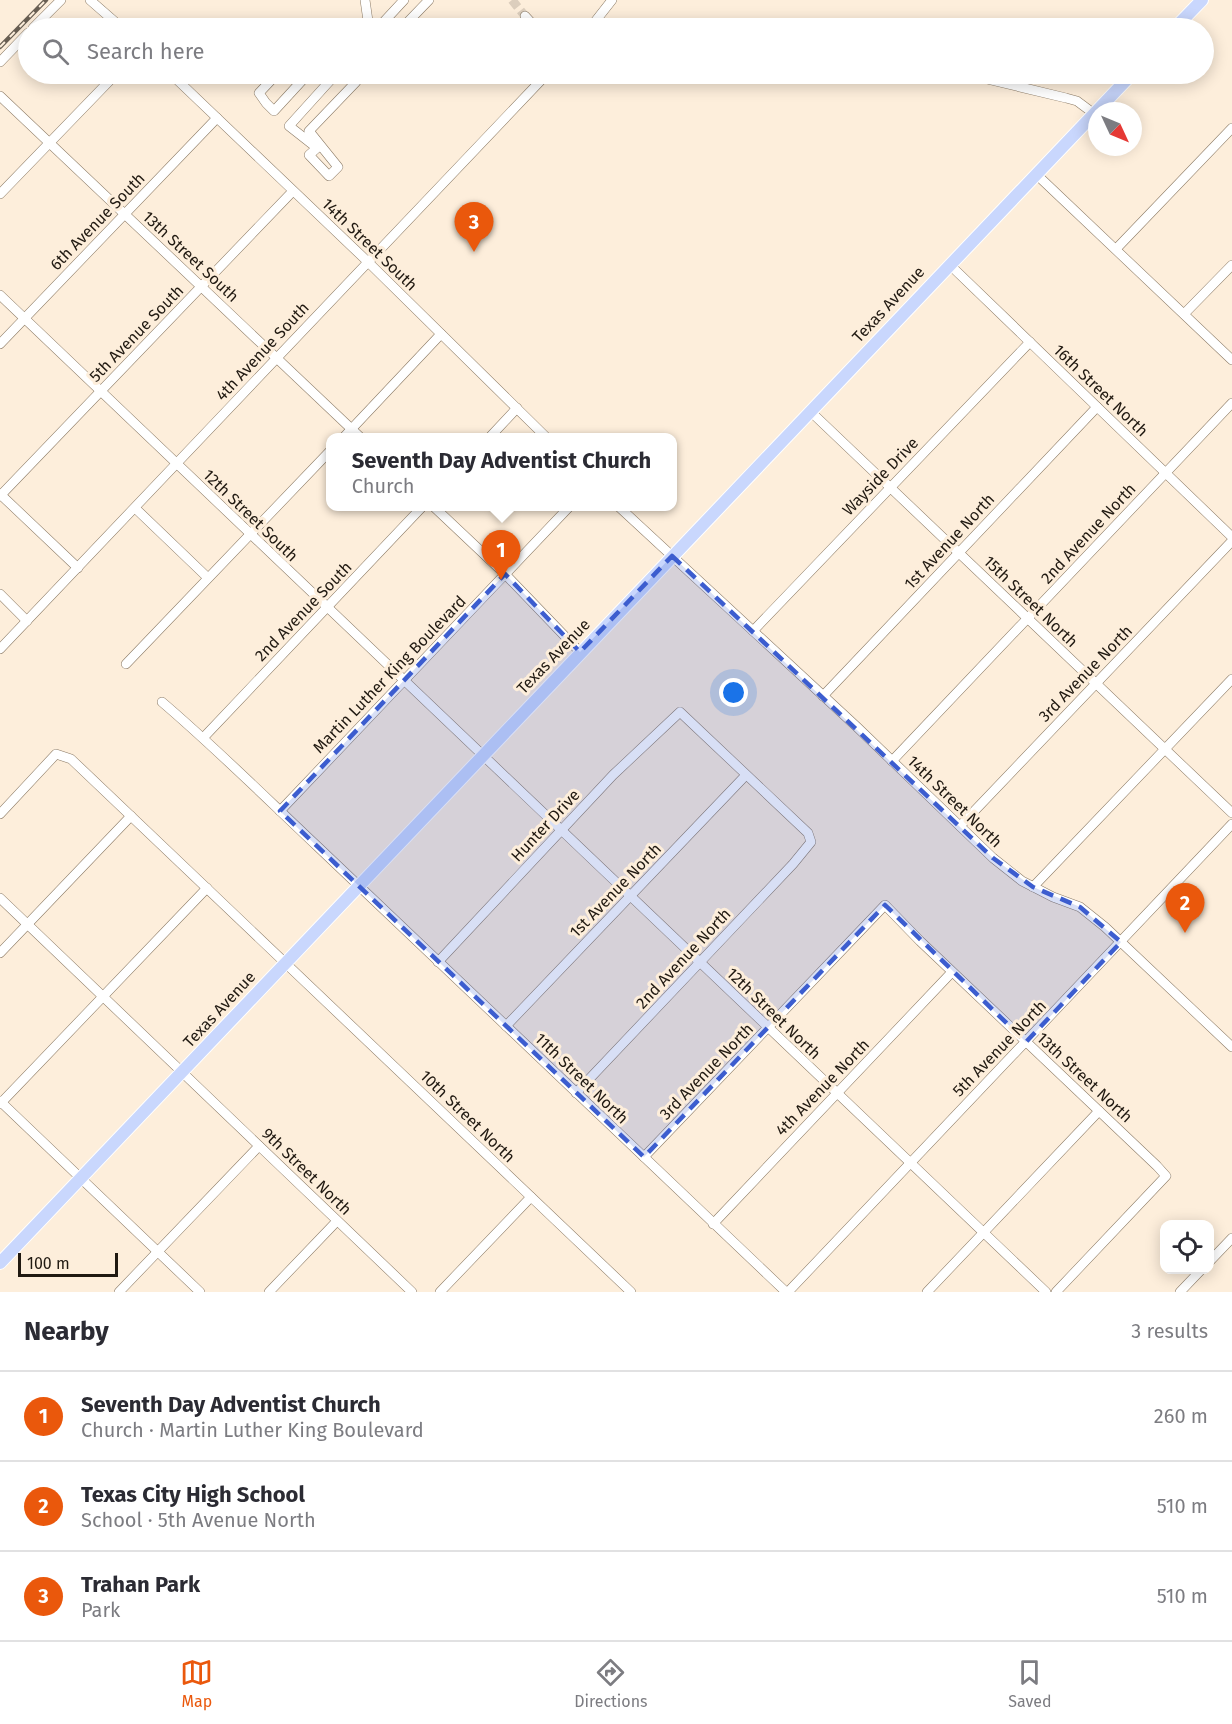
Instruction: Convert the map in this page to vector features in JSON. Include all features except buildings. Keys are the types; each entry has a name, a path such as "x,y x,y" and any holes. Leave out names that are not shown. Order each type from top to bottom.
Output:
{"main road":[{"path":"1185,18 1202,0"},
{"name":"Texas Avenue","path":"1104,102 1122,84"},
{"name":"Texas Avenue","path":"0,1263 1088,118"}],"street":[{"path":"43,18 61,0"},
{"path":"90,0 111,18"},
{"path":"365,0 368,18"},
{"path":"387,18 404,0"},
{"path":"412,18 429,0"},
{"path":"598,18 612,0"},
{"path":"0,62 18,43"},
{"path":"0,194 106,84"},
{"name":"14th Street South","path":"181,84 367,261 542,433"},
{"path":"268,84 259,93 274,111 299,84"},
{"path":"327,84 289,126 317,148 309,155 329,176 338,167 309,131 353,84"},
{"name":"4th Avenue South","path":"0,649 536,84"},
{"path":"1008,84 1077,101 1088,109"},
{"name":"13th Street South","path":"0,96 355,433"},
{"name":"6th Avenue South","path":"0,344 217,118"},
{"path":"1116,249 1232,128"},
{"path":"1035,174 1232,360"},
{"name":"5th Avenue South","path":"0,495 293,191"},
{"name":"16th Street North","path":"949,264 1232,539"},
{"path":"1184,314 1232,265"},
{"name":"12th Street South","path":"0,295 482,755"},
{"path":"347,433 441,334"},
{"name":"Wayside Drive","path":"753,631 1030,342"},
{"name":"2nd Avenue North","path":"892,761 1232,403"},
{"name":"1st Avenue North","path":"823,696 1097,407"},
{"path":"494,433 517,408"},
{"name":"15th Street North","path":"810,411 1232,813"},
{"path":"126,664 326,455"},
{"path":"0,495 78,568"},
{"path":"135,508 207,577"},
{"name":"2nd Avenue South","path":"204,737 419,511"},
{"path":"438,511 505,574 580,652"},
{"name":"Martin Luther King Boulevard","path":"280,811 566,511"},
{"path":"622,511 672,556"},
{"name":"3rd Avenue North","path":"960,826 1232,539"},
{"name":"14th Street North","path":"672,556 993,858 1033,887 1080,907 1105,927 1232,1047"},
{"path":"0,594 27,621"},
{"path":"1033,887 1232,679"},
{"name":"11th Street North","path":"162,702 204,737 787,1292"},
{"name":"Hunter Drive","path":"438,962 613,775 678,713 680,712 746,775"},
{"name":"10th Street North","path":"0,814 56,754 71,759 531,1197 620,1288 631,1292"},
{"name":"12th Street North","path":"482,755 1046,1292"},
{"name":"1st Avenue North","path":"506,1026 746,775"},
{"name":"2nd Avenue North","path":"576,1093 793,864 810,843 808,833 746,775"},
{"path":"0,953 131,816"},
{"name":"5th Avenue North","path":"787,1292 1232,824"},
{"path":"200,1292 1,1103 207,888"},
{"name":"9th Street North","path":"0,898 412,1292"},
{"name":"3rd Avenue North","path":"644,1157 885,905 889,909"},
{"name":"13th Street North","path":"889,909 1166,1176 1056,1292"},
{"name":"4th Avenue North","path":"713,1224 952,972"},
{"path":"927,1292 1099,1111"},
{"path":"119,1292 259,1146"},
{"path":"440,1292 531,1197"},
{"path":"269,1292 337,1221"},
{"path":"1214,1256 1232,1238"},
{"path":"1180,1292 1197,1274"}],"highlighted area":[{"path":"672,556 993,858 1033,887 1080,907 1121,942 1026,1042 885,905 644,1157 280,811 505,574 580,652"}],"tunnel":[{"path":"512,0 525,16"}],"railway":[{"path":"28,18 46,0"},
{"path":"0,47 18,29"}],"place":[{"name":"Trahan Park","path":"474,252"},
{"name":"Seventh Day Adventist Church","path":"501,580"},
{"name":"Texas City High School","path":"1185,933"}]}
